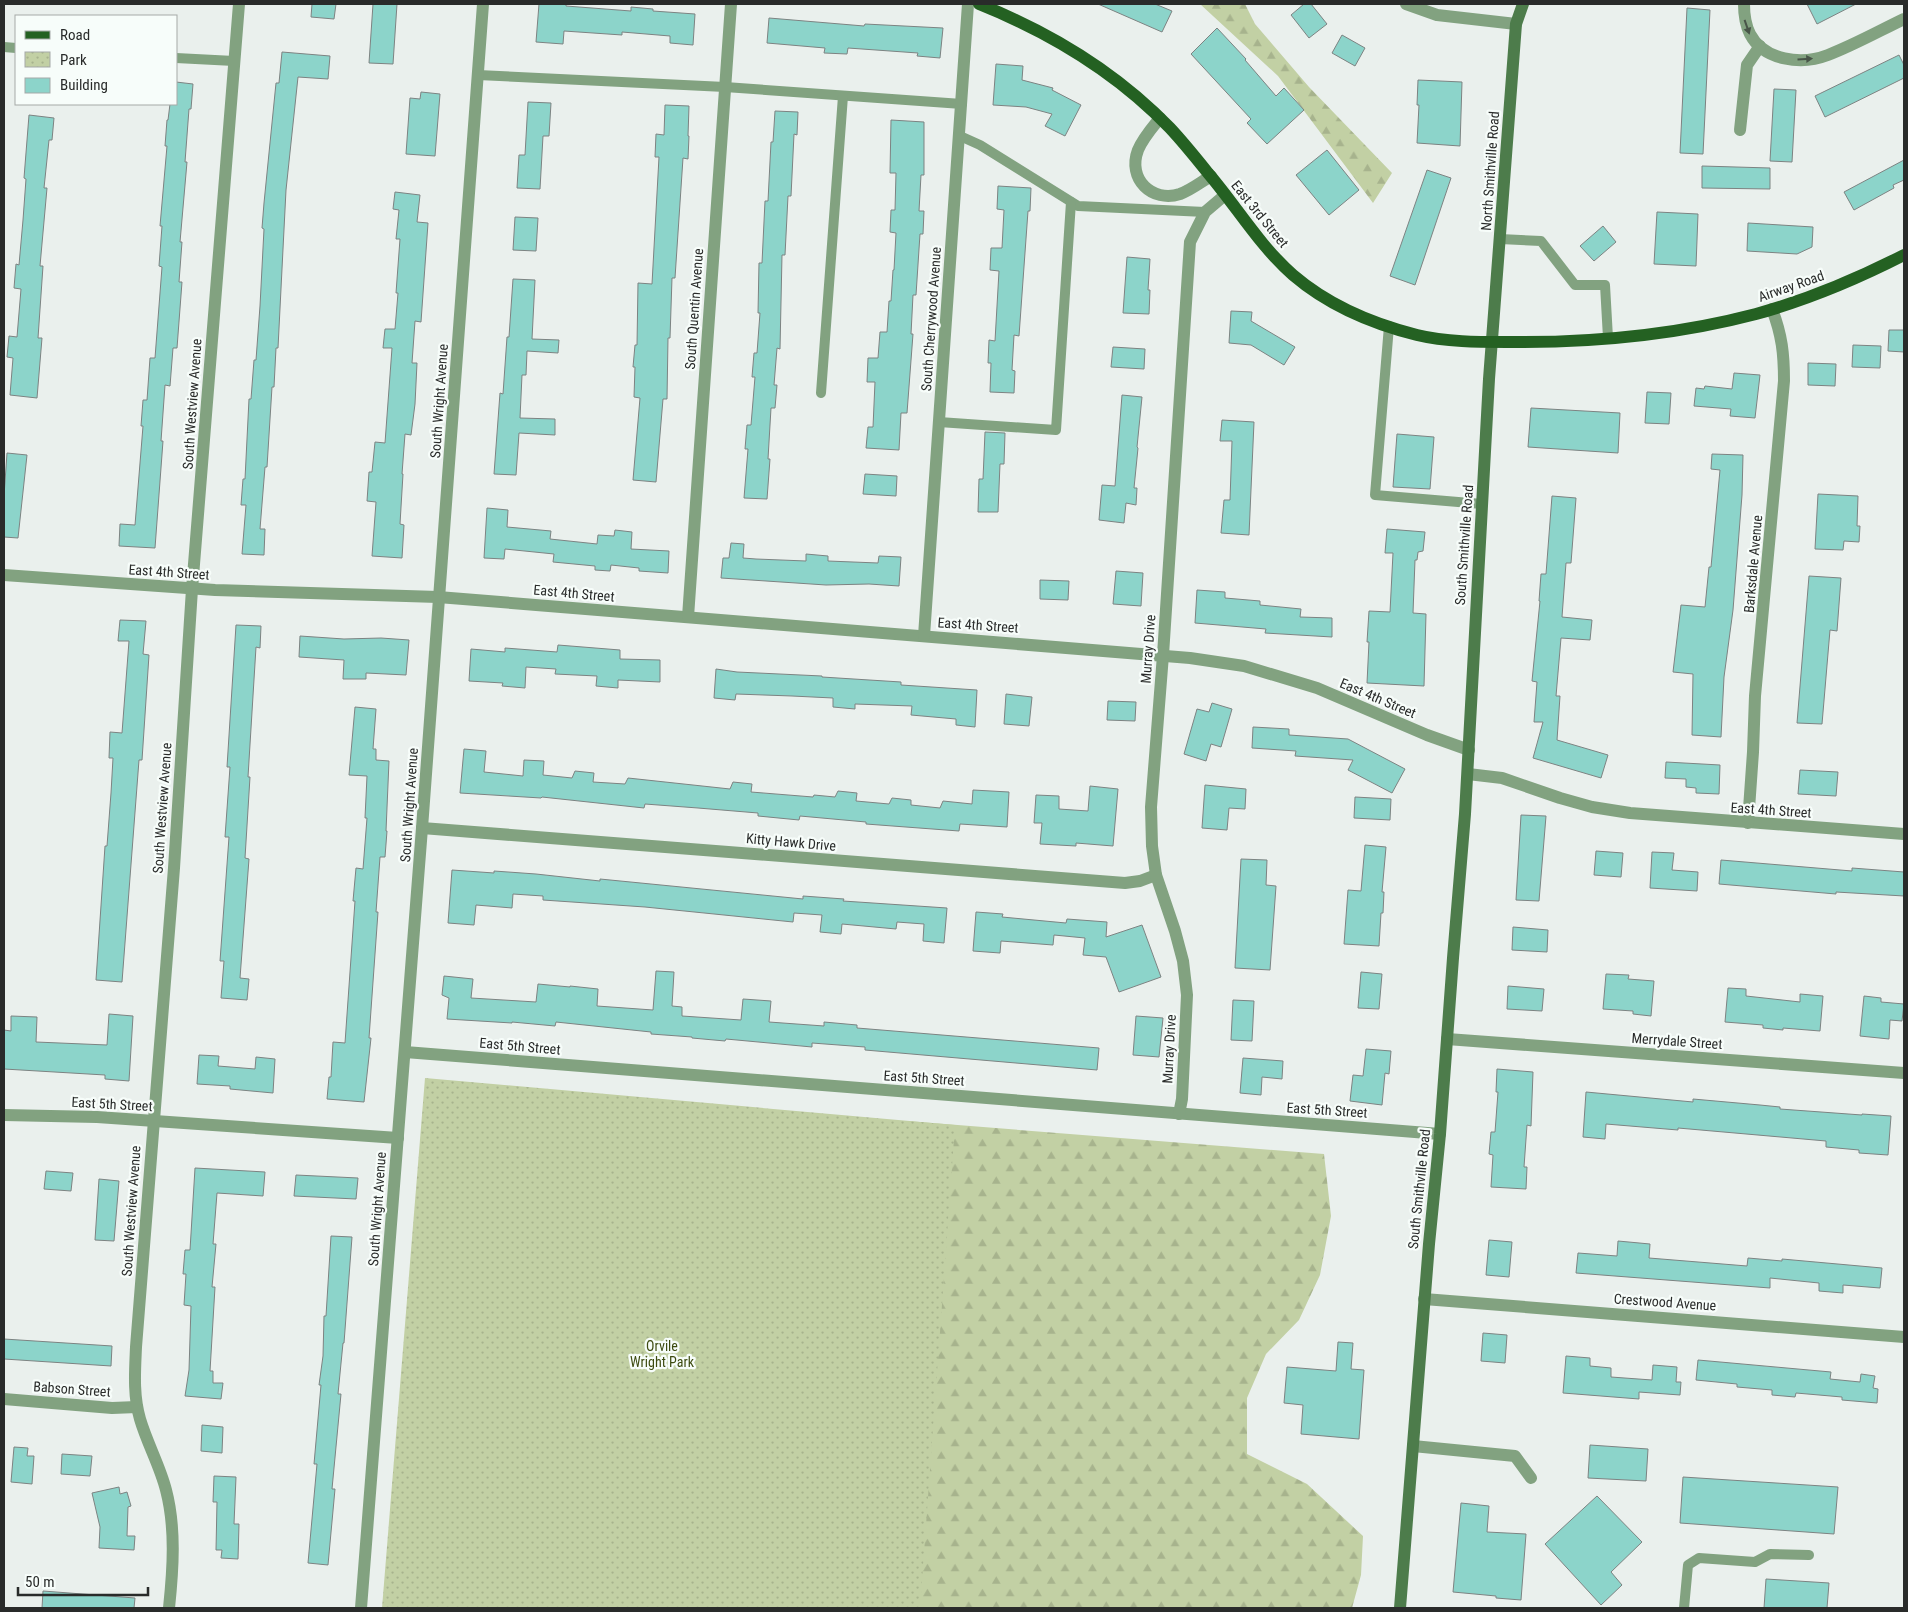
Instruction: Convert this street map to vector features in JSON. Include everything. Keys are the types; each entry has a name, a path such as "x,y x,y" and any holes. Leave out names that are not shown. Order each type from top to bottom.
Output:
{"main road":[{"name":"East 3rd Street","path":"979,4 1012,17 1051,37 1131,92 1160,118 1211,176 1262,245 1293,275 1347,310 1418,335 1448,340 1535,342 1608,338 1682,329"},
{"name":"North Smithville Road","path":"1492,342 1516,24 1523,4"},
{"name":"Airway Road","path":"1682,329 1745,316 1804,299 1877,269 1904,254"},
{"name":"South Smithville Road","path":"1469,750 1475,608 1488,379 1492,342"},
{"path":"1468,774 1469,750"},
{"name":"South Smithville Road","path":"1400,1608 1468,774"}],"street":[{"name":"South Westview Avenue","path":"170,1608 173,1546 170,1511 166,1490 137,1407 134,1382 174,868 192,588 239,4"},
{"name":"South Wright Avenue","path":"361,1608 405,1052 483,4"},
{"name":"South Quentin Avenue","path":"688,617 731,4"},
{"name":"South Cherrywood Avenue","path":"924,636 968,4"},
{"path":"1406,4 1437,15 1516,24"},
{"path":"1744,4 1744,20 1750,35 1760,46 1778,57 1794,60 1812,59 1827,55 1904,19"},
{"path":"1740,130 1747,65 1753,53 1760,46"},
{"path":"1160,118 1144,138 1137,152 1138,179 1145,188 1154,194 1166,197 1182,193 1211,176"},
{"name":"Murray Drive","path":"1179,1114 1182,1099 1187,995 1183,961 1156,875 1150,807 1163,655 1190,242 1205,212 1225,195"},
{"name":"Barksdale Avenue","path":"1748,823 1755,696 1784,381 1784,355 1780,332 1772,309"},
{"name":"East 4th Street","path":"4,575 192,588 438,597 1163,655 1244,666 1281,676 1317,688 1427,735 1469,750"},
{"name":"East 4th Street","path":"1468,774 1502,778 1592,807 1630,813 1904,834"},
{"name":"Kitty Hawk Drive","path":"422,828 1125,883 1140,881 1156,875"},
{"name":"Merrydale Street","path":"1447,1039 1904,1073"},
{"name":"East 5th Street","path":"405,1052 1440,1134"},
{"name":"East 5th Street","path":"4,1115 97,1116 398,1138"},
{"name":"Crestwood Avenue","path":"1424,1299 1904,1337"},
{"name":"Babson Street","path":"4,1399 112,1408 137,1407"},
{"path":"1413,1446 1515,1456 1531,1478"}],"lane":[{"path":"178,58 234,61"},
{"path":"478,75 725,87 962,104"},
{"path":"822,393 843,96"},
{"path":"960,136 980,145 1078,206 1205,212"},
{"path":"939,422 1056,430 1072,202"},
{"path":"1500,239 1542,241 1575,286 1605,285 1608,338"},
{"path":"1389,326 1375,495 1482,504"},
{"path":"1684,1608 1688,1565 1699,1558 1755,1562 1770,1554 1809,1555"}],"green space":[{"path":"1200,4 1245,4 1255,24 1309,87 1392,173 1373,203 1278,76"},
{"name":"Orvile Wright Park","path":"425,1078 955,1125 920,1608 382,1608"},
{"path":"907,1121 1324,1154 1331,1216 1320,1275 1299,1320 1266,1354 1247,1398 1247,1454 1307,1484 1363,1536 1361,1575 1352,1608 684,1608"}],"building":[{"path":"312,4 336,4 334,19 311,17"},
{"path":"373,4 397,4 393,64 369,63"},
{"path":"539,4 566,4 566,6 631,11 631,7 653,9 653,11 695,14 693,45 670,43 670,36 622,32 622,35 564,31 563,44 536,42"},
{"path":"1098,4 1155,4 1172,11 1162,32"},
{"path":"1304,4 1311,4 1327,24 1309,38 1291,15"},
{"path":"1807,4 1856,4 1817,24"},
{"path":"1687,8 1710,10 1703,154 1680,153"},
{"path":"769,18 864,26 865,24 943,28 940,58 917,56 918,53 848,48 847,54 824,53 825,48 767,43"},
{"path":"1217,28 1246,59 1276,96 1284,88 1304,110 1267,144 1247,123 1251,119 1191,54"},
{"path":"1342,35 1365,48 1355,66 1332,53"},
{"path":"282,52 330,56 328,79 298,77 286,190 278,348 276,348 274,387 272,387 267,467 265,467 260,529 265,529 264,555 242,554 246,505 241,505 243,479 245,479 249,399 251,399 254,360 256,360 264,229 262,228 276,83 279,83"},
{"path":"1899,55 1904,65 1904,78 1825,117 1815,96"},
{"path":"996,64 1023,66 1022,80 1053,88 1052,90 1081,105 1065,136 1045,126 1052,114 1026,107 993,105"},
{"path":"1418,80 1462,82 1460,146 1417,143"},
{"path":"178,82 193,84 191,109 189,109 185,162 187,162 180,242 182,242 179,282 182,282 177,348 173,348 170,386 165,385 155,548 119,546 120,524 135,525 143,426 141,426 143,400 147,400 150,358 155,358 162,267 159,266 162,226 160,226 170,105 178,105"},
{"path":"1774,89 1796,90 1792,162 1770,161"},
{"path":"421,92 440,94 435,156 406,154 410,98 420,99"},
{"path":"528,102 551,103 549,136 543,136 540,189 517,188 519,155 525,155"},
{"path":"665,105 689,106 689,136 688,159 683,158 675,278 672,278 670,338 668,338 667,399 663,399 656,482 633,480 640,398 634,397 635,367 633,367 635,345 637,345 638,283 652,284 659,157 655,157 656,134 664,135"},
{"path":"775,111 798,112 797,135 794,134 791,196 788,196 785,255 782,255 780,349 777,348 774,385 777,385 775,408 771,408 767,499 744,498 748,449 745,449 747,425 751,425 755,377 752,377 754,353 757,353 760,313 758,313 759,263 762,263 765,201 768,201 771,142 773,142"},
{"path":"29,115 54,118 52,140 49,140 44,188 47,188 40,266 43,266 38,338 42,338 37,398 10,395 13,358 7,357 9,336 17,337 21,289 14,288 16,264 19,265 23,220"},
{"path":"891,120 924,122 924,175 921,175 919,211 924,211 923,234 920,234 916,295 913,295 911,334 913,334 907,413 901,413 899,450 866,448 868,427 873,427 875,382 867,382 868,358 878,358 880,332 887,332 894,270 896,233 890,232 891,210 895,210 896,173 890,173"},
{"path":"1327,150 1359,190 1329,215 1296,175"},
{"path":"1904,160 1904,180 1893,185 1894,188 1854,210 1844,192"},
{"path":"1702,166 1770,168 1770,189 1702,188"},
{"path":"1427,170 1451,178 1415,285 1390,276"},
{"path":"998,186 1031,188 1019,336 1014,335 1012,370 1015,371 1014,393 990,392 991,363 988,363 989,340 995,341 999,271 990,270 991,248 1002,248 1004,210 997,209"},
{"path":"395,192 420,195 417,222 428,223 421,322 415,321 412,363 417,363 415,404 411,435 405,434 400,524 404,525 402,558 372,556 376,502 367,501 369,472 372,472 375,442 385,443 392,348 383,348 385,329 395,329 398,293 396,293 400,239 396,239 399,210 393,209"},
{"path":"1657,212 1698,214 1696,266 1654,264"},
{"path":"515,217 538,218 536,251 513,250"},
{"path":"1748,223 1813,227 1812,247 1797,254 1747,251"},
{"path":"1603,226 1616,242 1594,261 1580,246"},
{"path":"1127,257 1150,259 1149,314 1123,313"},
{"path":"513,279 535,280 532,339 559,340 558,353 527,351 526,375 522,375 520,418 555,419 555,435 519,433 516,475 494,474 500,393 503,394"},
{"path":"1231,311 1252,312 1251,321 1295,347 1284,365 1251,345 1229,343"},
{"path":"1889,330 1904,330 1904,352 1888,351"},
{"path":"1853,345 1881,346 1880,368 1852,367"},
{"path":"1113,347 1145,349 1144,369 1111,367"},
{"path":"1808,363 1836,364 1835,386 1808,385"},
{"path":"1734,373 1760,375 1755,418 1730,416 1731,409 1694,406 1696,388 1704,389 1705,386 1732,389"},
{"path":"1647,392 1671,393 1669,424 1645,423"},
{"path":"1122,395 1142,397 1134,488 1137,488 1136,505 1126,503 1124,523 1099,520 1102,485 1115,486"},
{"path":"1531,408 1620,413 1618,453 1528,447"},
{"path":"1222,420 1254,422 1249,535 1221,533 1224,500 1230,500 1232,441 1220,441"},
{"path":"985,432 1005,433 1004,464 1000,464 998,512 978,512 979,479 983,479"},
{"path":"1397,434 1434,437 1430,489 1393,487"},
{"path":"7,453 27,455 18,538 4,537"},
{"path":"1712,454 1743,455 1742,495 1733,610 1724,677 1721,737 1692,735 1693,674 1673,672 1681,605 1705,607 1709,567 1711,567 1720,470 1711,469"},
{"path":"865,474 897,476 896,496 863,494"},
{"path":"1818,494 1858,496 1857,526 1860,526 1859,542 1844,541 1843,550 1815,549"},
{"path":"1552,496 1576,498 1571,563 1566,563 1562,617 1592,620 1590,640 1561,638 1556,696 1560,696 1557,740 1608,755 1601,778 1533,758 1543,722 1534,722 1537,682 1532,681 1541,574 1546,574"},
{"path":"487,508 508,510 507,527 551,531 550,539 597,544 598,535 614,536 615,530 632,532 631,549 669,551 668,573 639,571 639,568 611,565 610,571 595,570 595,566 553,562 554,554 505,549 504,559 484,558"},
{"path":"1387,529 1425,532 1423,551 1418,552 1417,560 1415,560 1413,613 1426,614 1424,686 1367,683 1369,611 1390,612 1393,553 1385,553"},
{"path":"731,543 744,544 743,558 806,561 806,554 828,556 828,561 878,563 879,556 901,557 899,586 869,584 826,585 721,578 723,558 729,558"},
{"path":"1116,571 1143,573 1141,606 1113,604"},
{"path":"1809,576 1841,578 1837,631 1830,630 1822,724 1797,723"},
{"path":"1040,580 1069,581 1068,600 1040,599"},
{"path":"1197,590 1225,592 1225,598 1260,601 1260,605 1301,609 1300,617 1332,618 1332,637 1265,633 1266,629 1195,623"},
{"path":"120,620 146,621 143,654 149,655 142,760 139,760 122,982 96,980 113,758 109,758 110,732 122,733 129,641 118,641"},
{"path":"236,625 261,626 260,648 256,647 248,777 250,777 245,858 249,859 240,978 249,979 247,1000 221,998 224,961 220,961 229,837 225,837 230,767 227,767"},
{"path":"300,636 409,640 406,675 366,673 366,679 343,679 344,660 299,657"},
{"path":"558,645 620,650 620,659 660,660 660,682 618,680 618,688 596,686 597,676 555,674 556,669 526,667 525,688 502,686 503,683 469,681 471,649 505,652 505,648 557,652"},
{"path":"716,669 737,672 901,682 901,685 977,690 975,727 956,725 956,719 911,715 912,706 855,704 855,709 833,707 833,698 736,694 735,700 714,698"},
{"path":"1006,694 1032,697 1029,726 1004,724"},
{"path":"1108,701 1136,702 1135,721 1107,720"},
{"path":"1212,703 1232,709 1221,747 1211,744 1206,761 1184,754 1197,709 1209,712"},
{"path":"355,707 376,709 373,749 376,749 376,760 389,761 387,831 385,857 380,857 369,1038 371,1038 364,1102 327,1099 329,1077 331,1077 333,1042 345,1043 356,868 363,869 367,818 365,818 367,776 349,775"},
{"path":"1253,727 1289,729 1289,735 1348,739 1405,769 1392,793 1348,770 1353,760 1295,756 1296,751 1252,748"},
{"path":"464,749 486,751 484,772 523,776 524,760 544,761 543,775 572,778 575,771 594,773 593,782 625,784 628,778 730,789 733,782 752,784 751,792 835,797 838,791 857,793 856,801 889,804 892,798 911,800 911,805 940,808 943,801 972,804 973,790 1009,792 1007,827 960,824 959,831 866,824 866,822 800,816 799,820 758,816 758,813 698,808 645,804 644,808 542,797 460,793"},
{"path":"1666,762 1720,765 1719,794 1696,793 1696,788 1686,787 1686,779 1665,778"},
{"path":"1800,770 1838,772 1836,796 1798,794"},
{"path":"1205,785 1246,789 1245,809 1229,808 1227,830 1202,828"},
{"path":"1090,786 1118,789 1113,846 1076,843 1076,846 1040,844 1042,823 1034,823 1036,795 1059,796 1059,809 1088,811"},
{"path":"1355,797 1391,799 1390,820 1354,818"},
{"path":"1521,815 1546,816 1539,901 1516,900"},
{"path":"1365,845 1386,847 1382,892 1384,892 1383,913 1381,913 1379,946 1344,944 1348,890 1361,891"},
{"path":"1596,851 1623,853 1621,877 1594,875"},
{"path":"1652,852 1674,853 1672,870 1698,872 1697,891 1650,888"},
{"path":"1241,859 1267,860 1266,885 1276,886 1270,970 1235,968"},
{"path":"1721,860 1852,871 1852,868 1904,872 1904,896 1836,892 1836,894 1719,884"},
{"path":"452,870 536,874 803,899 803,896 844,899 843,901 947,908 944,943 923,941 924,924 897,922 896,929 842,924 841,934 820,932 822,915 794,913 793,922 645,907 543,900 543,896 513,894 512,908 476,905 474,925 448,923"},
{"path":"976,912 1003,914 1002,917 1066,923 1067,919 1107,922 1106,937 1142,925 1161,977 1119,992 1106,957 1083,955 1085,938 1054,935 1053,945 1001,941 1000,953 973,951"},
{"path":"1513,927 1548,930 1547,952 1512,950"},
{"path":"656,971 674,972 672,1006 682,1007 682,1016 741,1020 743,999 771,1001 769,1022 824,1026 824,1022 857,1025 857,1028 1099,1048 1097,1070 865,1050 865,1047 812,1043 812,1047 726,1039 725,1041 556,1022 555,1026 447,1019 449,998 442,995 444,976 473,979 471,998 536,1002 538,984 570,986 598,989 597,1006 653,1010"},
{"path":"1361,972 1382,974 1379,1009 1358,1008"},
{"path":"1606,974 1629,975 1628,979 1654,981 1651,1016 1633,1014 1633,1011 1603,1009"},
{"path":"1508,986 1544,989 1542,1011 1507,1009"},
{"path":"1728,988 1746,989 1746,996 1800,1002 1800,994 1823,996 1820,1031 1783,1028 1783,1030 1763,1028 1763,1025 1725,1022"},
{"path":"1864,996 1881,998 1881,1002 1904,1004 1902,1021 1890,1020 1889,1039 1860,1036"},
{"path":"1233,1000 1254,1001 1252,1041 1231,1040"},
{"path":"109,1014 133,1016 129,1081 105,1079 105,1075 4,1069 4,1030 11,1031 11,1016 37,1017 36,1042 107,1045"},
{"path":"1136,1016 1163,1018 1159,1057 1133,1055"},
{"path":"1366,1049 1391,1051 1389,1074 1385,1073 1382,1105 1350,1101 1353,1075 1363,1076"},
{"path":"199,1055 219,1056 218,1066 255,1069 256,1057 275,1059 273,1093 230,1089 230,1086 197,1084"},
{"path":"1243,1058 1283,1061 1282,1079 1262,1077 1261,1095 1240,1093"},
{"path":"1497,1069 1533,1072 1531,1126 1527,1125 1524,1167 1527,1167 1526,1189 1491,1187 1493,1155 1489,1154 1491,1132 1495,1132 1498,1092 1496,1092"},
{"path":"1586,1092 1693,1102 1693,1099 1780,1107 1780,1109 1891,1116 1888,1155 1859,1153 1859,1150 1826,1147 1826,1141 1678,1128 1678,1130 1606,1124 1605,1139 1583,1137"},
{"path":"195,1168 265,1172 263,1196 217,1193 213,1244 216,1244 212,1287 215,1287 210,1371 213,1371 213,1383 223,1383 221,1399 185,1396 189,1370 191,1306 184,1305 186,1274 183,1274 185,1250 190,1250"},
{"path":"46,1171 73,1173 71,1191 44,1189"},
{"path":"296,1175 358,1178 356,1199 294,1196"},
{"path":"99,1179 119,1181 114,1241 95,1240"},
{"path":"331,1236 352,1237 338,1394 341,1394 332,1489 335,1489 328,1565 308,1563 317,1464 314,1464"},
{"path":"1489,1240 1512,1242 1509,1277 1486,1275"},
{"path":"1618,1241 1650,1244 1649,1258 1747,1266 1748,1258 1782,1261 1782,1259 1882,1268 1880,1288 1843,1285 1843,1293 1819,1291 1819,1283 1770,1278 1770,1288 1576,1273 1578,1253 1617,1256"},
{"path":"1483,1333 1507,1335 1505,1363 1481,1361"},
{"path":"4,1339 112,1346 111,1366 4,1359"},
{"path":"1338,1342 1353,1343 1351,1369 1364,1370 1359,1439 1301,1434 1303,1405 1284,1403 1287,1367 1336,1371"},
{"path":"1566,1356 1590,1358 1590,1366 1611,1368 1611,1377 1652,1380 1653,1365 1677,1367 1676,1382 1681,1382 1680,1395 1639,1392 1639,1399 1563,1393"},
{"path":"1698,1360 1831,1372 1830,1379 1860,1382 1861,1374 1875,1376 1873,1388 1878,1389 1877,1403 1842,1400 1842,1397 1796,1393 1795,1397 1772,1395 1772,1390 1737,1387 1737,1384 1696,1380"},
{"path":"202,1425 223,1427 222,1453 201,1451"},
{"path":"1590,1445 1648,1449 1646,1481 1588,1478"},
{"path":"14,1447 28,1448 27,1456 34,1456 32,1484 11,1482"},
{"path":"62,1454 92,1456 90,1476 61,1474"},
{"path":"214,1476 236,1477 234,1524 239,1524 238,1559 221,1558 222,1550 216,1550 217,1502 213,1502"},
{"path":"1683,1477 1838,1487 1834,1534 1680,1523"},
{"path":"119,1487 120,1494 127,1492 131,1506 128,1507 127,1536 135,1536 134,1550 99,1548 100,1527 92,1493"},
{"path":"1597,1496 1642,1542 1611,1572 1622,1585 1601,1605 1545,1544"},
{"path":"1461,1503 1489,1506 1487,1532 1526,1534 1521,1600 1453,1592"},
{"path":"1766,1579 1829,1583 1827,1608 1764,1608"},
{"path":"43,1591 135,1598 134,1608 42,1608"}]}
